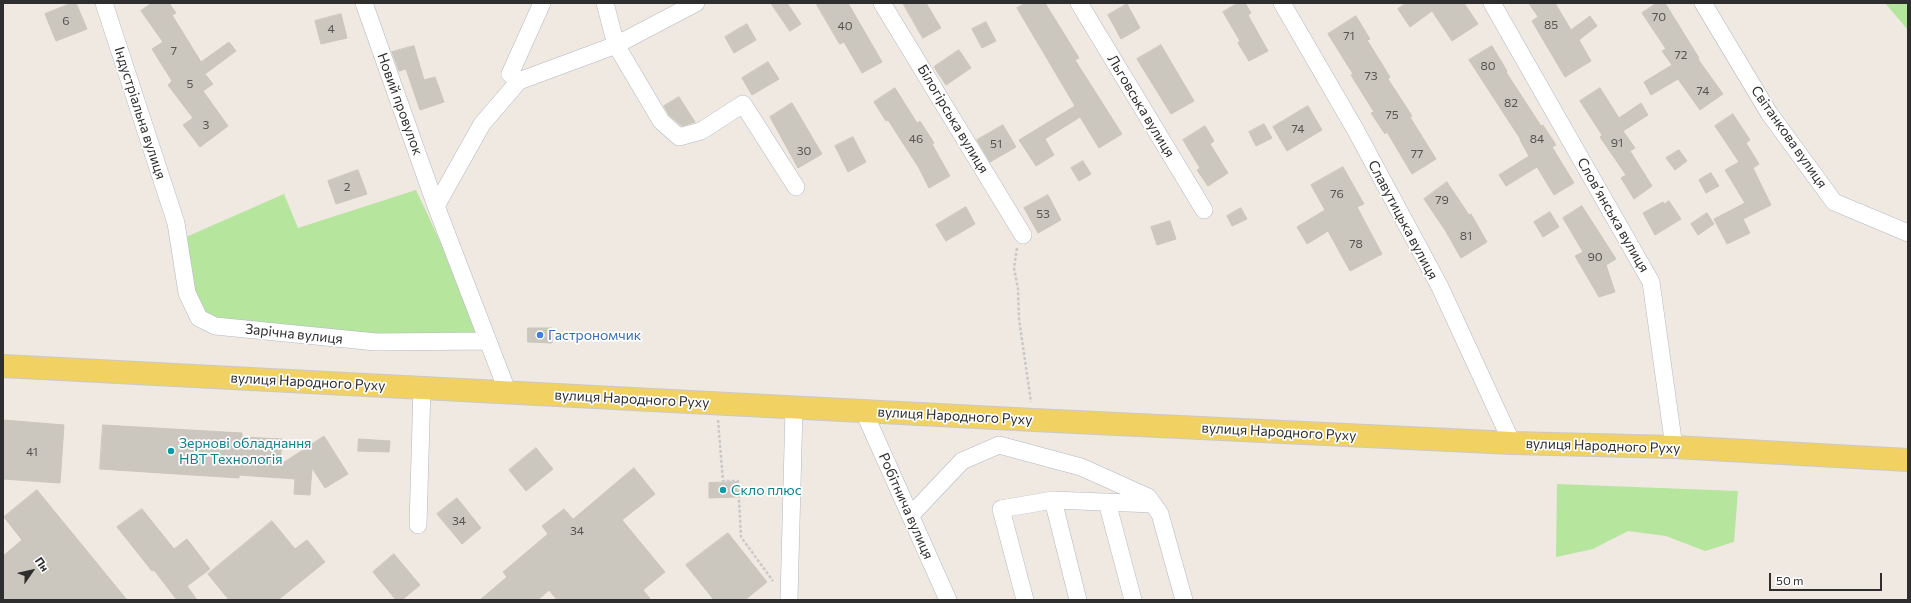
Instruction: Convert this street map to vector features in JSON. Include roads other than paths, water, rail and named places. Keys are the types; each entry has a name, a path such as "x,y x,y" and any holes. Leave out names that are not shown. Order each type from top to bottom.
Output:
{"main road":[{"name":"вулиця Народного Руху","path":"3,366 864,412 1512,443 1674,447 1908,460"}],"street":[{"name":"Індустріальна вулиця","path":"104,3 176,223"},
{"name":"Новий провулок","path":"364,3 436,206 508,393"},
{"path":"519,81 510,74 542,3"},
{"path":"605,3 616,44 661,121 679,137 701,131 743,104 796,187"},
{"path":"436,206 482,124 519,81 616,44 696,3"},
{"name":"Білогірська вулиця","path":"882,3 1023,235"},
{"name":"Льговська вулиця","path":"1079,3 1204,210"},
{"name":"Славутицька вулиця","path":"1282,3 1355,129 1440,288 1512,443"},
{"name":"Словʼянська вулиця","path":"1492,3 1651,282 1674,447"},
{"name":"Світанкова вулиця","path":"1703,3 1769,112 1834,202 1908,234"},
{"name":"Зарічна вулиця","path":"176,223 187,293 199,318 215,326 376,342 488,341"},
{"path":"418,525 422,388"},
{"path":"789,600 794,408"},
{"name":"Робітнича вулиця","path":"864,412 948,600"},
{"path":"911,515 962,462 999,445 1081,467 1148,497 1160,514 1184,600"},
{"path":"1025,600 1001,509 1053,500 1152,504"},
{"path":"1053,500 1078,600"},
{"path":"1107,502 1133,600"}],"place":[{"name":"Гастрономчик","path":"540,335"},
{"name":"Зернові обладнання НВТ Технологія","path":"171,451"},
{"name":"Скло плюс","path":"723,490"}]}
